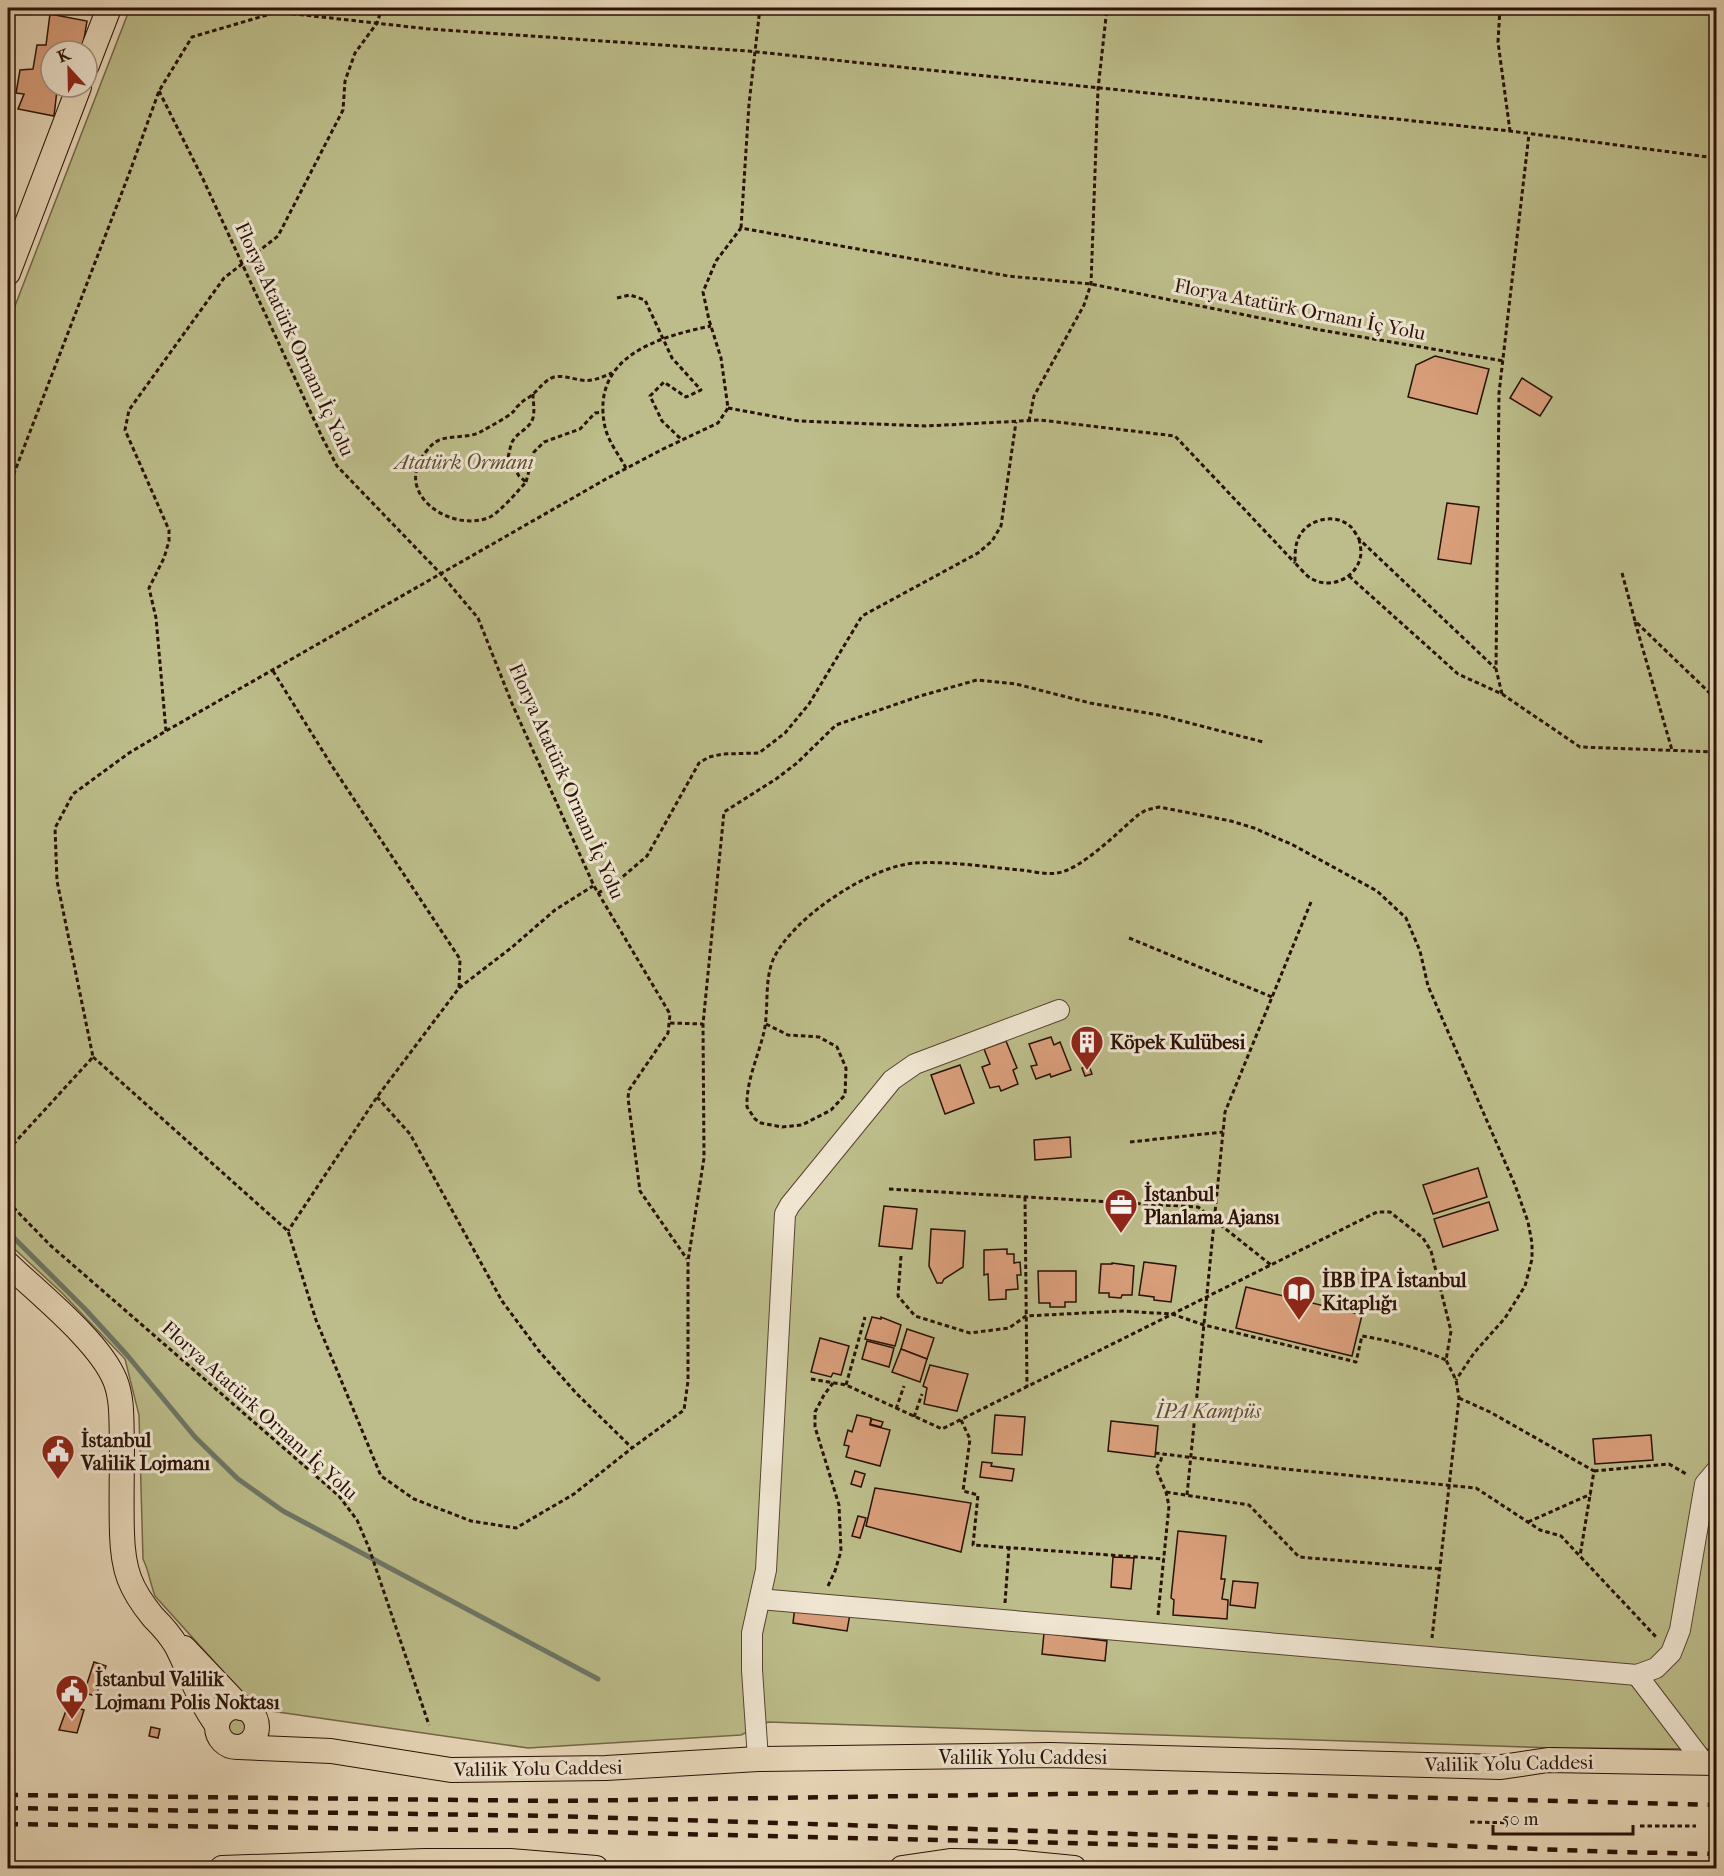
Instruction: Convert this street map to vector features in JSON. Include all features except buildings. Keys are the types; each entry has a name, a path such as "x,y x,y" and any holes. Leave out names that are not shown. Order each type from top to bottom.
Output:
{"main road":[{"path":"97,39 109,8"},
{"path":"8,273 74,99"},
{"path":"8,1264 80,1332 102,1358 114,1379 120,1398 122,1420 122,1536 126,1569 132,1589 174,1642 203,1704 217,1725"},
{"path":"174,1642 186,1649 249,1714 291,1738 331,1751"},
{"path":"249,1714 228,1709 219,1719 217,1731 224,1743 239,1748 331,1751"},
{"path":"239,1748 250,1743 257,1732 249,1714"},
{"name":"Valilik Yolu Caddesi","path":"331,1751 451,1770 606,1768 758,1759 1050,1755 1501,1767 1548,1760 1712,1761"},
{"path":"222,1869 425,1861 510,1861 596,1869"},
{"path":"908,1868 950,1861 1014,1862 1074,1869"}],"lane":[{"path":"758,1759 751,1652 752,1633 766,1570 785,1214 790,1204 892,1080 915,1064 1059,1010"},
{"path":"760,1599 1637,1676 1656,1668 1671,1653 1680,1630 1711,1478"},
{"path":"1637,1676 1712,1761"}],"path":[{"path":"191,8 277,12 429,29 756,52 1510,131 1716,158"},
{"path":"276,8 277,12"},
{"path":"166,731 156,618 149,588 164,558 169,541 169,530 125,430 129,411 224,278 278,236 343,110 345,81 355,53 377,23 382,8"},
{"path":"594,885 555,910 459,988 377,1097 288,1231 93,1057 57,881 55,828 73,794 129,753 627,468 718,423 728,408 721,358 703,292 716,261 741,228 749,104 760,8"},
{"path":"1029,421 1034,396 1084,305 1091,284 1098,89 1107,8"},
{"path":"1500,8 1497,42 1510,131"},
{"path":"8,489 159,91 192,37 277,12"},
{"name":"Florya Atatürk Ornanı İç Yolu","path":"159,91 337,466 441,574 478,618 513,706 594,885 670,1014 670,1023"},
{"path":"1502,694 1496,669 1499,393 1529,134"},
{"name":"Florya Atatürk Ornanı İç Yolu","path":"741,228 1008,276 1091,284 1316,329 1504,361"},
{"path":"617,298 630,295 645,300 672,358 701,390 686,398 664,382 650,396 662,421 682,440"},
{"path":"627,468 610,441 605,428 604,392 612,373 625,359 663,338 711,326"},
{"path":"603,412 595,413 580,429 544,442 534,452 526,482 490,517 466,521 447,516 429,506 419,494 415,479 417,466 434,443 447,437 479,433 512,413 519,404 553,377 562,376 587,381 612,373"},
{"path":"526,482 519,476 508,457 514,438 532,421 535,410 533,394"},
{"path":"728,408 810,421 926,426 1040,420 1175,436 1310,579 1323,584 1337,583 1349,576 1358,566 1361,553 1359,539"},
{"path":"598,893 614,885 647,856 699,763 709,757 723,754 759,753 785,733 809,704 862,616 978,553 992,541 1001,526 1016,422"},
{"path":"1295,563 1296,545 1307,526 1321,519 1337,519 1350,527 1359,539 1496,669"},
{"path":"1622,573 1672,750"},
{"path":"1349,576 1458,674 1502,694 1580,747 1716,752"},
{"path":"1635,621 1716,699"},
{"path":"273,670 332,766 460,960 459,988"},
{"name":"Florya Atatürk Ornanı İç Yolu","path":"288,1231 315,1320 381,1476 414,1500 471,1521 516,1528 574,1494 684,1410 687,1381 688,1261 704,1158 704,1023 724,812 797,763 836,725 920,696 977,680 1017,684 1090,703 1159,715 1263,742"},
{"path":"766,1024 788,1035 819,1037 837,1047 846,1068 844,1095 831,1110 802,1125 782,1127 760,1123 747,1107 750,1079 766,1024 771,969 777,953 789,935 807,917 829,900 899,865 957,864 1056,874 1079,864 1138,815 1146,810 1159,807 1231,821 1293,845 1377,891 1406,918 1420,951 1428,986 1515,1185 1528,1222 1532,1259 1525,1286 1510,1311 1474,1353 1456,1380"},
{"path":"1187,1495 1225,1112 1311,902"},
{"path":"1129,938 1272,997"},
{"path":"688,1261 640,1191 628,1098 629,1090 668,1033 670,1023 704,1023"},
{"path":"8,1150 93,1057"},
{"path":"377,1097 410,1134 502,1301 539,1351 632,1448"},
{"path":"1130,1142 1223,1132"},
{"path":"889,1189 1198,1207 1271,1265"},
{"path":"1025,1197 1028,1387"},
{"name":"Florya Atatürk Ornanı İç Yolu","path":"8,1202 50,1245 339,1496 357,1520 369,1548 429,1725"},
{"path":"811,1379 846,1385 942,1429 1377,1212 1390,1212 1423,1238 1431,1251 1451,1331 1446,1360 1456,1380 1459,1398 1430,1657"},
{"path":"901,1256 898,1296 915,1316 970,1333 1009,1328 1026,1316 1122,1311 1172,1314 1356,1362 1359,1336 1395,1341 1446,1360"},
{"path":"846,1385 865,1317"},
{"path":"824,1604 840,1551 841,1534 839,1506 815,1428 815,1412 833,1383"},
{"path":"896,1409 904,1386"},
{"path":"914,1417 922,1394"},
{"path":"1459,1398 1594,1471 1669,1464 1711,1478"},
{"path":"961,1420 970,1439 963,1491 978,1495 974,1545 1164,1559"},
{"path":"1155,1453 1285,1469 1476,1488 1540,1530 1561,1536 1671,1653"},
{"path":"1156,1633 1169,1506 1166,1492 1156,1469 1162,1454"},
{"path":"1580,1557 1594,1471"},
{"path":"1166,1492 1249,1505 1299,1557 1440,1569"},
{"path":"1528,1522 1591,1494"},
{"path":"1004,1620 1009,1548"},
{"path":"1470,1822 1518,1823"},
{"path":"1641,1826 1696,1826"},
{"path":"1576,1869 1577,1865 1610,1866 1618,1867 1618,1869"}],"green space":[{"name":"Atatürk Ormanı","path":"130,8 1716,8 1716,1746 1710,1749 1556,1748 768,1722 741,1735 528,1748 257,1709 155,1596 143,1559 139,1415 125,1359 62,1293 8,1243 8,324 95,99 99,99 99,88"},
{"path":"236,1716 243,1719 246,1726 243,1733 236,1736 229,1733 226,1726 229,1719"}],"waterway":[{"path":"8,1232 85,1309 127,1355 195,1437 238,1479 283,1511 598,1679"}],"railway":[{"path":"8,1795 556,1801 1201,1792 1716,1805"},
{"path":"8,1808 555,1816 1716,1854"},
{"path":"8,1824 553,1831 1279,1848"}],"place":[{"name":"Köpek Kulübesi","path":"1087,1071"},
{"name":"İstanbul Planlama Ajansı","path":"1121,1234"},
{"name":"İBB İPA İstanbul Kitaplığı","path":"1299,1321"},
{"name":"İstanbul Valilik Lojmanı","path":"58,1480"},
{"name":"İstanbul Valilik Lojmanı Polis Noktası","path":"72,1720"}],"park label":[{"name":"İPA Kampüs","path":"1208,1411"}]}
